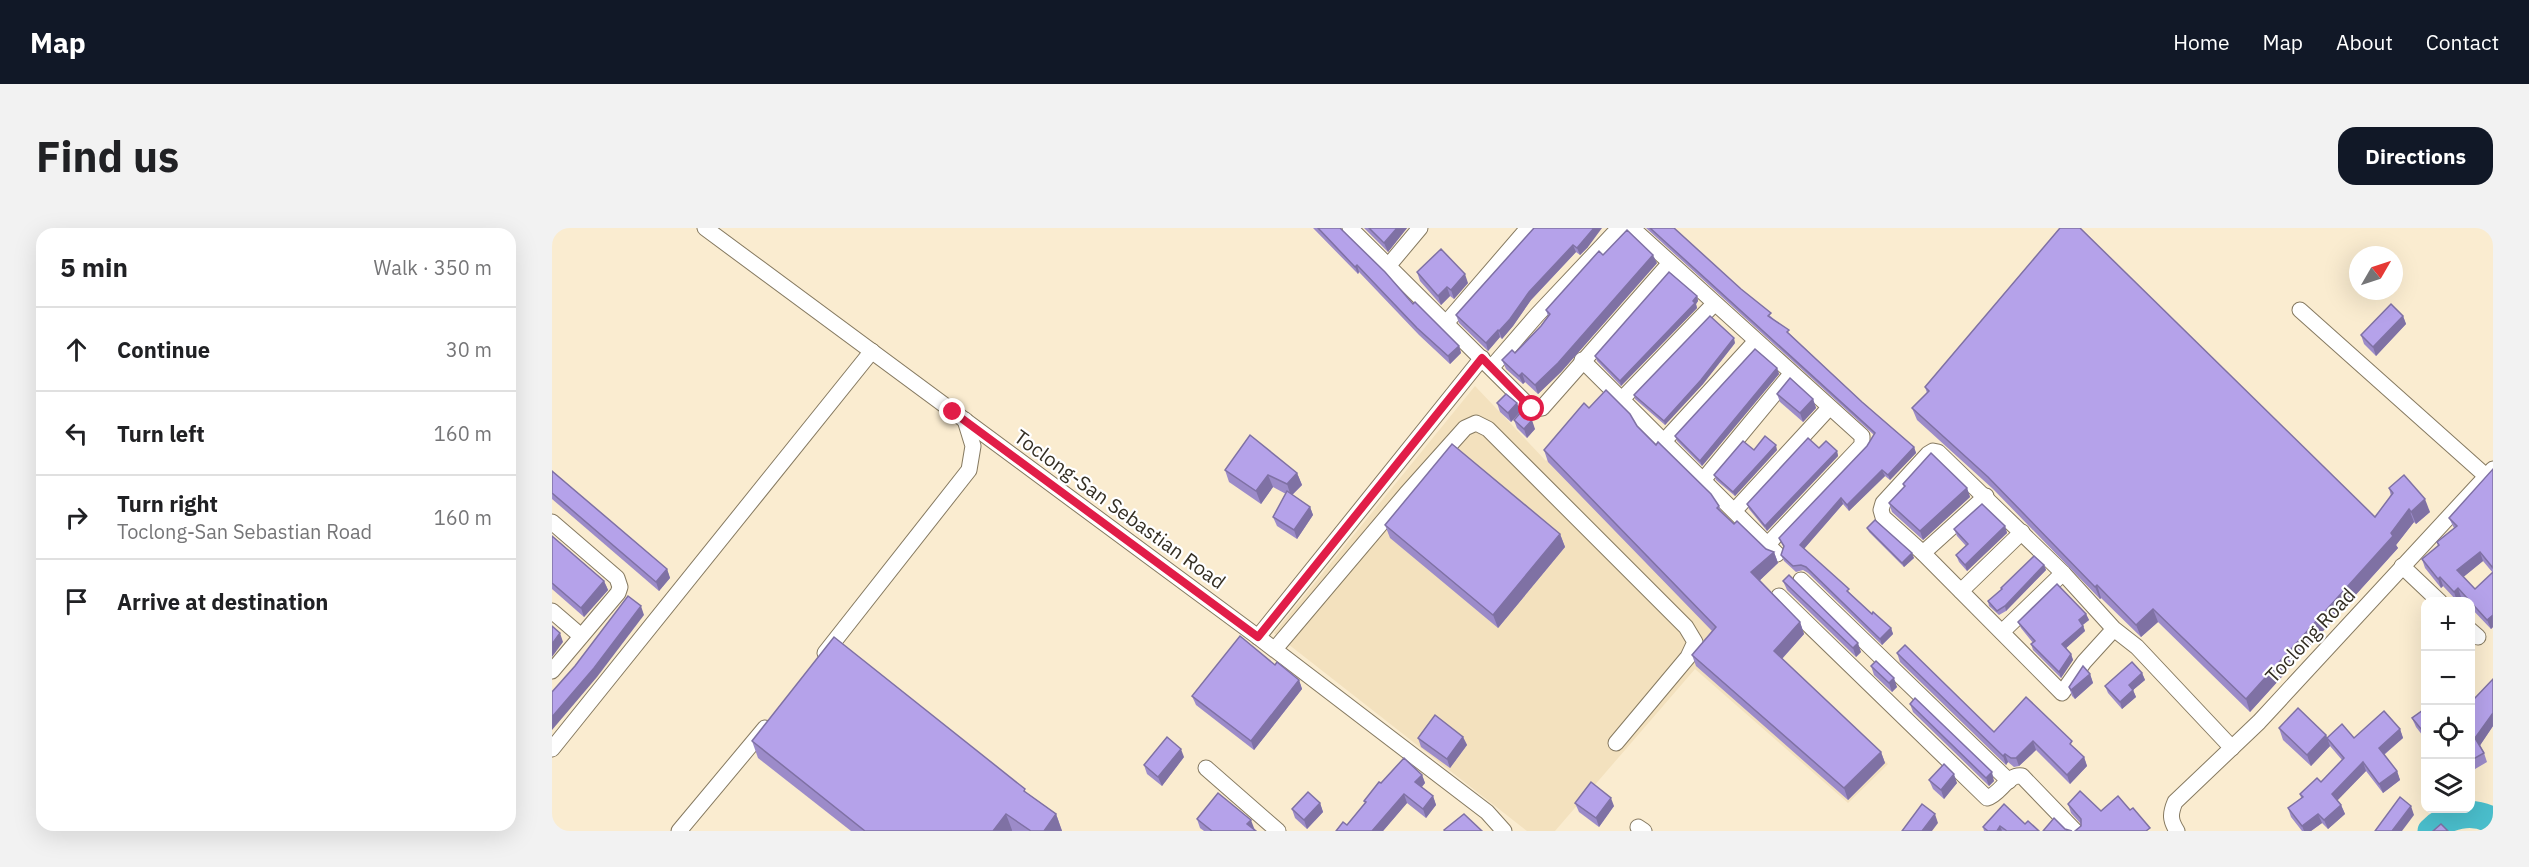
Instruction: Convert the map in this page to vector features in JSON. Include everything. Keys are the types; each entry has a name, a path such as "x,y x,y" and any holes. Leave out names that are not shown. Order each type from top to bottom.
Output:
{"street":[{"name":"Toclong-San Sebastian Road","path":"705,228 1275,649 1487,812 1504,831"},
{"path":"1350,228 1532,409 1542,408 1670,263"},
{"path":"1389,265 1420,228"},
{"path":"1447,322 1528,228"},
{"path":"1258,637 1487,362 1537,315 1619,228"},
{"path":"1582,360 1773,549 1864,440 1632,228"},
{"path":"1622,399 1714,304"},
{"path":"2300,310 2490,472"},
{"path":"1665,441 1755,342"},
{"path":"552,749 872,351"},
{"path":"1704,479 1791,374"},
{"path":"1735,510 1829,408"},
{"path":"816,665 969,470 973,446 965,420"},
{"path":"1275,649 1406,494 1465,428 1476,423 1488,429 1585,524 1686,627 1695,642 1688,657 1616,743"},
{"path":"2114,629 2084,663 2062,693 1923,553 1883,518 1882,503 1928,454 1933,451 1938,452 2063,573 2114,629 2137,647 2232,748"},
{"name":"Toclong Road","path":"2177,831 2170,812 2175,802 2232,748 2490,472"},
{"path":"1923,553 1986,496"},
{"path":"552,522 617,578 620,587 618,593 552,671"},
{"path":"1961,591 2022,532"},
{"path":"2402,566 2435,597"},
{"path":"2002,632 2063,573"},
{"path":"1801,580 2008,781"},
{"path":"1779,596 1987,798 2017,775 2022,776 2075,831"},
{"path":"552,611 581,636"},
{"path":"679,831 773,718"},
{"path":"1206,768 1278,831"}],"shaded area":[{"path":"1475,386 1546,461 1590,413 1736,621 1888,764 1848,803 1695,669 1555,831 1527,831 1274,633"}],"building":[{"path":"1318,228 1340,228 1385,272 1413,304 1415,302 1459,346 1448,356 1417,328 1357,265 1355,267"},
{"path":"1369,228 1397,228 1384,243"},
{"path":"1534,228 1594,228 1577,248 1573,245 1529,292 1510,319 1486,343 1456,315"},
{"path":"1650,228 1674,228 1771,313 1768,316 1789,330 1787,332 1914,447 1888,475 1882,470 1847,505 1841,498 1800,545 1849,589 1847,591 1872,614 1873,612 1891,628 1880,639 1806,567 1793,566 1781,555 1784,546 1779,538 1867,446 1875,433"},
{"path":"2060,228 2080,228 2375,517 2393,493 2389,488 2404,475 2425,499 2411,512 2409,509 2391,533 2393,536 2246,699 2153,609 2136,625 2097,585 2095,587 1988,477 1912,408 1929,391 1925,387"},
{"path":"1627,230 1653,255 1558,363 1535,385 1522,373 1519,376 1502,360 1512,350 1515,353 1541,326 1550,314 1546,310 1599,251 1603,255"},
{"path":"1441,249 1465,274 1451,290 1447,287 1438,296 1417,272"},
{"path":"1669,272 1697,296 1693,301 1695,303 1620,381 1595,356"},
{"path":"2391,304 2403,316 2373,347 2361,335"},
{"path":"1710,316 1734,338 1701,380 1664,421 1634,395"},
{"path":"1755,349 1777,368 1700,461 1675,436"},
{"path":"1790,378 1813,399 1800,413 1777,394"},
{"path":"1606,390 1656,445 1658,442 1711,494 1719,506 1717,508 1734,524 1737,521 1766,549 1774,552 1751,572 1800,622 1774,651 1881,752 1844,788 1692,655 1716,627 1544,450 1584,403 1589,408"},
{"path":"1506,394 1517,403 1508,413 1497,403"},
{"path":"1522,411 1532,420 1524,429 1514,420"},
{"path":"1250,435 1297,473 1287,484 1268,475 1256,491 1225,470"},
{"path":"1765,436 1776,445 1733,492 1714,475 1743,441 1754,450"},
{"path":"1808,438 1819,448 1826,441 1837,451 1765,526 1747,504"},
{"path":"1452,444 1560,534 1493,615 1385,525"},
{"path":"1931,453 1967,488 1920,531 1889,503"},
{"path":"2493,469 2493,568 2480,552 2457,570 2475,589 2493,572 2493,615 2487,620 2475,607 2475,597 2466,597 2458,588 2454,592 2440,577 2438,579 2422,559 2439,545 2437,542 2457,526 2449,518"},
{"path":"552,471 667,569 656,582 552,493"},
{"path":"1287,491 1310,507 1294,530 1273,517"},
{"path":"1982,504 2005,526 1965,565 1956,555 1968,544 1954,529"},
{"path":"1875,520 1912,553 1902,563 1867,528"},
{"path":"552,536 604,581 581,608 552,583"},
{"path":"2034,556 2044,565 2005,606 1997,611 1988,601"},
{"path":"1789,575 1858,643 1853,648 1783,581"},
{"path":"2057,584 2086,614 2079,620 2083,626 2062,644 2071,654 2059,672 2031,644 2035,641 2018,622"},
{"path":"628,596 641,606 594,668 552,717 552,692 575,666"},
{"path":"552,626 560,633 552,644"},
{"path":"1240,636 1275,665 1277,662 1299,680 1251,741 1192,696"},
{"path":"834,637 1025,789 1024,791 1056,814 1044,831 1031,831 1006,814 993,831 865,831 752,741"},
{"path":"1905,645 1994,732 2026,697 2072,741 2070,744 2084,757 2067,775 2033,741 2016,758 2005,754 2003,756 1897,653"},
{"path":"1876,661 1894,678 1889,683 1871,666"},
{"path":"2132,662 2142,673 2129,685 2133,690 2120,702 2105,686"},
{"path":"2083,666 2090,674 2071,690 2069,687"},
{"path":"2493,679 2493,713 2475,738 2475,705 2475,698"},
{"path":"1915,698 1992,772 1986,778 1910,704"},
{"path":"2298,708 2326,735 2307,755 2279,728"},
{"path":"2384,711 2400,729 2379,748 2397,771 2379,784 2363,762 2332,794 2341,805 2324,820 2318,814 2302,826 2288,808 2303,797 2300,794 2317,778 2321,782 2344,758 2327,738 2342,724 2354,738"},
{"path":"2421,712 2421,729 2412,718"},
{"path":"1435,715 1463,737 1447,759 1418,738"},
{"path":"1167,737 1181,749 1158,777 1144,765"},
{"path":"2475,738 2484,753 2475,758"},
{"path":"1404,758 1422,775 1415,782 1433,796 1423,809 1404,794 1372,831 1336,831 1343,822 1347,825 1379,782 1381,783"},
{"path":"1944,764 1954,774 1941,790 1929,780"},
{"path":"1591,782 1611,798 1596,818 1575,803"},
{"path":"2080,791 2101,811 2118,796 2130,810 2133,808 2150,828 2146,831 2075,831 2081,826 2081,819 2068,804"},
{"path":"1308,792 1320,803 1304,820 1292,809"},
{"path":"1218,793 1251,820 1247,824 1256,831 1212,831 1197,819"},
{"path":"2400,797 2411,806 2392,831 2375,831"},
{"path":"1922,804 1935,814 1922,831 1902,831"},
{"path":"2004,804 2025,824 2028,821 2039,831 2007,831 2000,826 1997,831 1988,831 1983,827"},
{"path":"1464,814 1482,831 1444,830"},
{"path":"2054,818 2065,829 2072,831 2043,831"},
{"path":"2441,824 2448,831 2433,831"}],"waterway":[{"path":"2431,831 2444,821 2460,816 2477,815 2493,821"}],"route":[{"path":"953,412 1258,637 1482,358 1532,409"}]}
